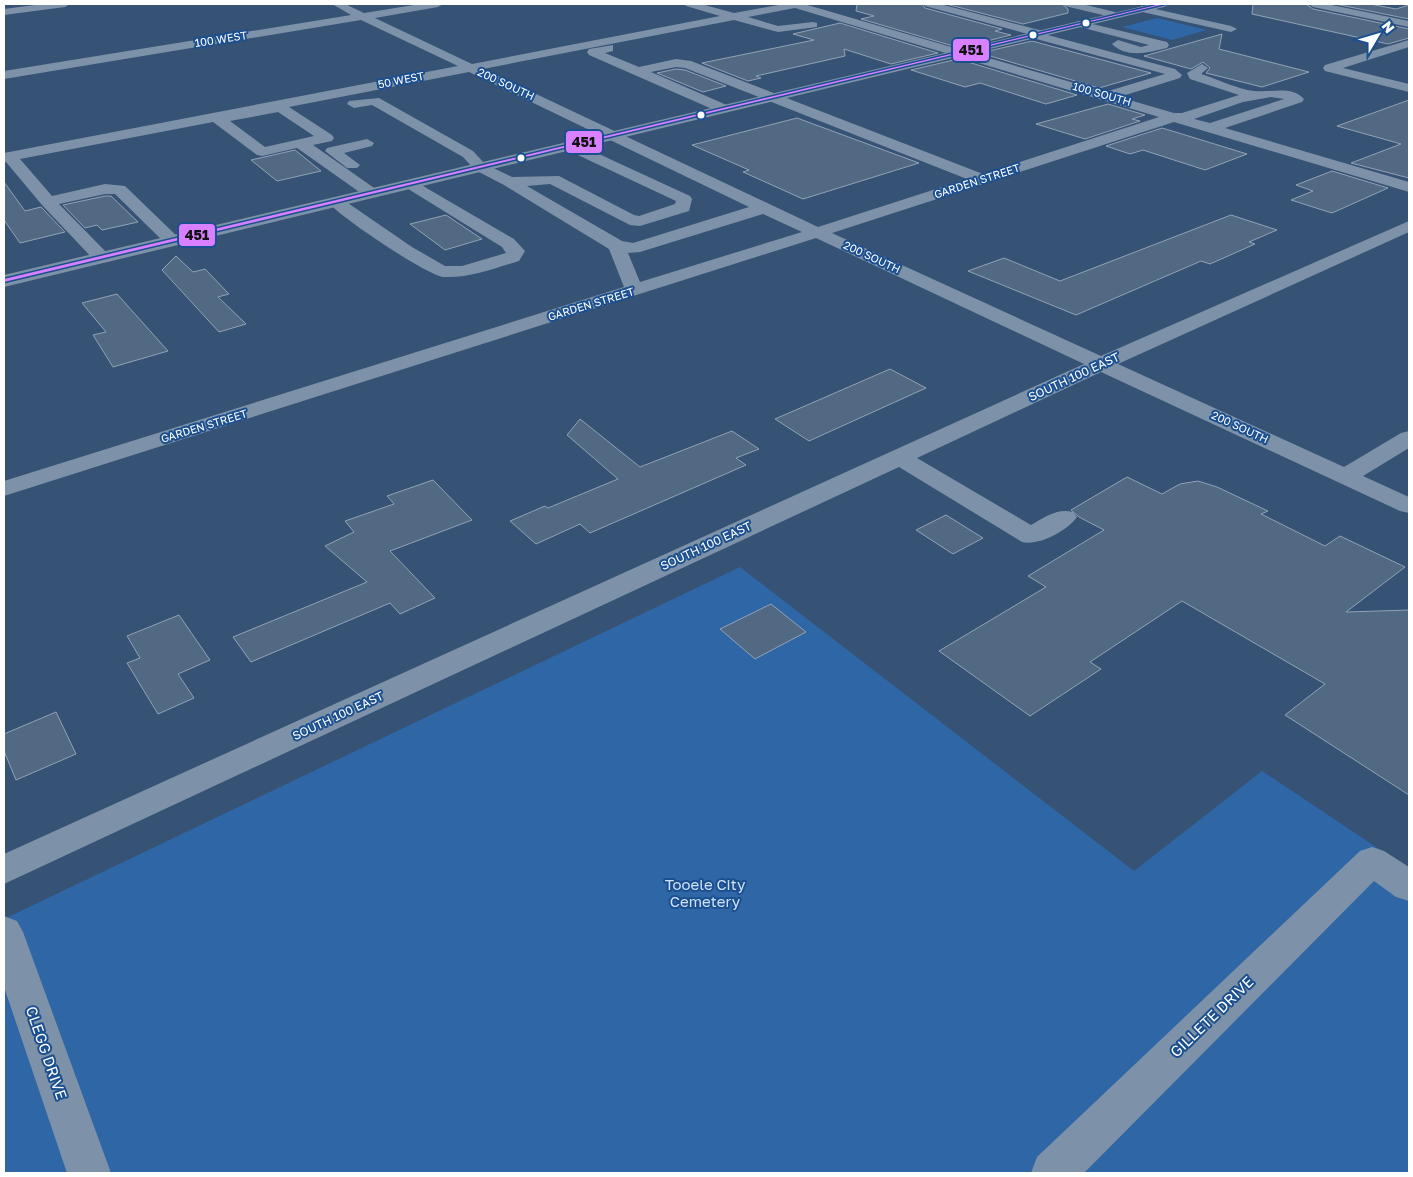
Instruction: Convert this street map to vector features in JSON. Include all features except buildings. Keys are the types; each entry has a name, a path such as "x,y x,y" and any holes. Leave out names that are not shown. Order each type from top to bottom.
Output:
{"highway":[{"path":"4,281 1036,34 1054,24 1076,24 1164,4"}],"street":[{"path":"4,12 65,4"},
{"name":"200 SOUTH","path":"336,4 764,208 1409,506"},
{"name":"100 WEST","path":"4,75 438,4"},
{"path":"690,4 734,10 778,29 821,26 851,21"},
{"name":"50 WEST","path":"7,158 591,44 734,10 760,11 796,4"},
{"name":"100 SOUTH","path":"796,4 1409,187"},
{"path":"929,4 1172,72 1176,76 1107,96"},
{"path":"1069,4 1115,15"},
{"path":"1313,4 1409,24"},
{"path":"1142,9 1231,29"},
{"path":"760,11 821,26"},
{"path":"1054,24 1141,51 1163,45 1076,24"},
{"path":"1409,43 1329,68 1409,88"},
{"path":"591,44 609,48"},
{"path":"630,49 620,46 593,52 724,109"},
{"path":"1393,48 1409,53"},
{"path":"648,54 676,63 687,64 982,179"},
{"path":"638,71 676,63"},
{"path":"1202,68 1193,72 1195,76 1252,95 1275,93 1297,99 1212,127"},
{"path":"1362,77 1382,70 1409,76"},
{"name":"GARDEN STREET","path":"4,489 1252,95"},
{"path":"354,104 374,101 468,154 480,167 510,182 617,246 634,248 764,208"},
{"path":"300,144 327,138 280,107 218,119 262,152 300,144 371,194"},
{"path":"367,143 332,151 386,190"},
{"path":"510,182 552,180 630,220 640,221 683,207 684,199 570,146"},
{"path":"7,158 102,258"},
{"path":"336,202 406,251 442,272 464,271 513,256 516,251 508,243 411,184"},
{"path":"48,202 105,189 119,189 172,241"},
{"name":"SOUTH 100 EAST","path":"4,870 1103,363 1409,226"},
{"path":"617,246 634,290"},
{"path":"1346,476 1409,438"},
{"path":"899,457 1032,536 1064,517"},
{"name":"GILLETE DRIVE","path":"1053,1173 1372,861 1409,886"},
{"name":"CLEGG DRIVE","path":"4,932 89,1173"}],"green space":[{"path":"1157,18 1207,30 1172,40 1122,27"},
{"name":"Tooele City Cemetery","path":"740,567 1134,871 1262,771 1409,869 1409,1173 4,1173 4,919"}],"transit line":[{"name":"451","path":"4,281 1164,4"}]}
